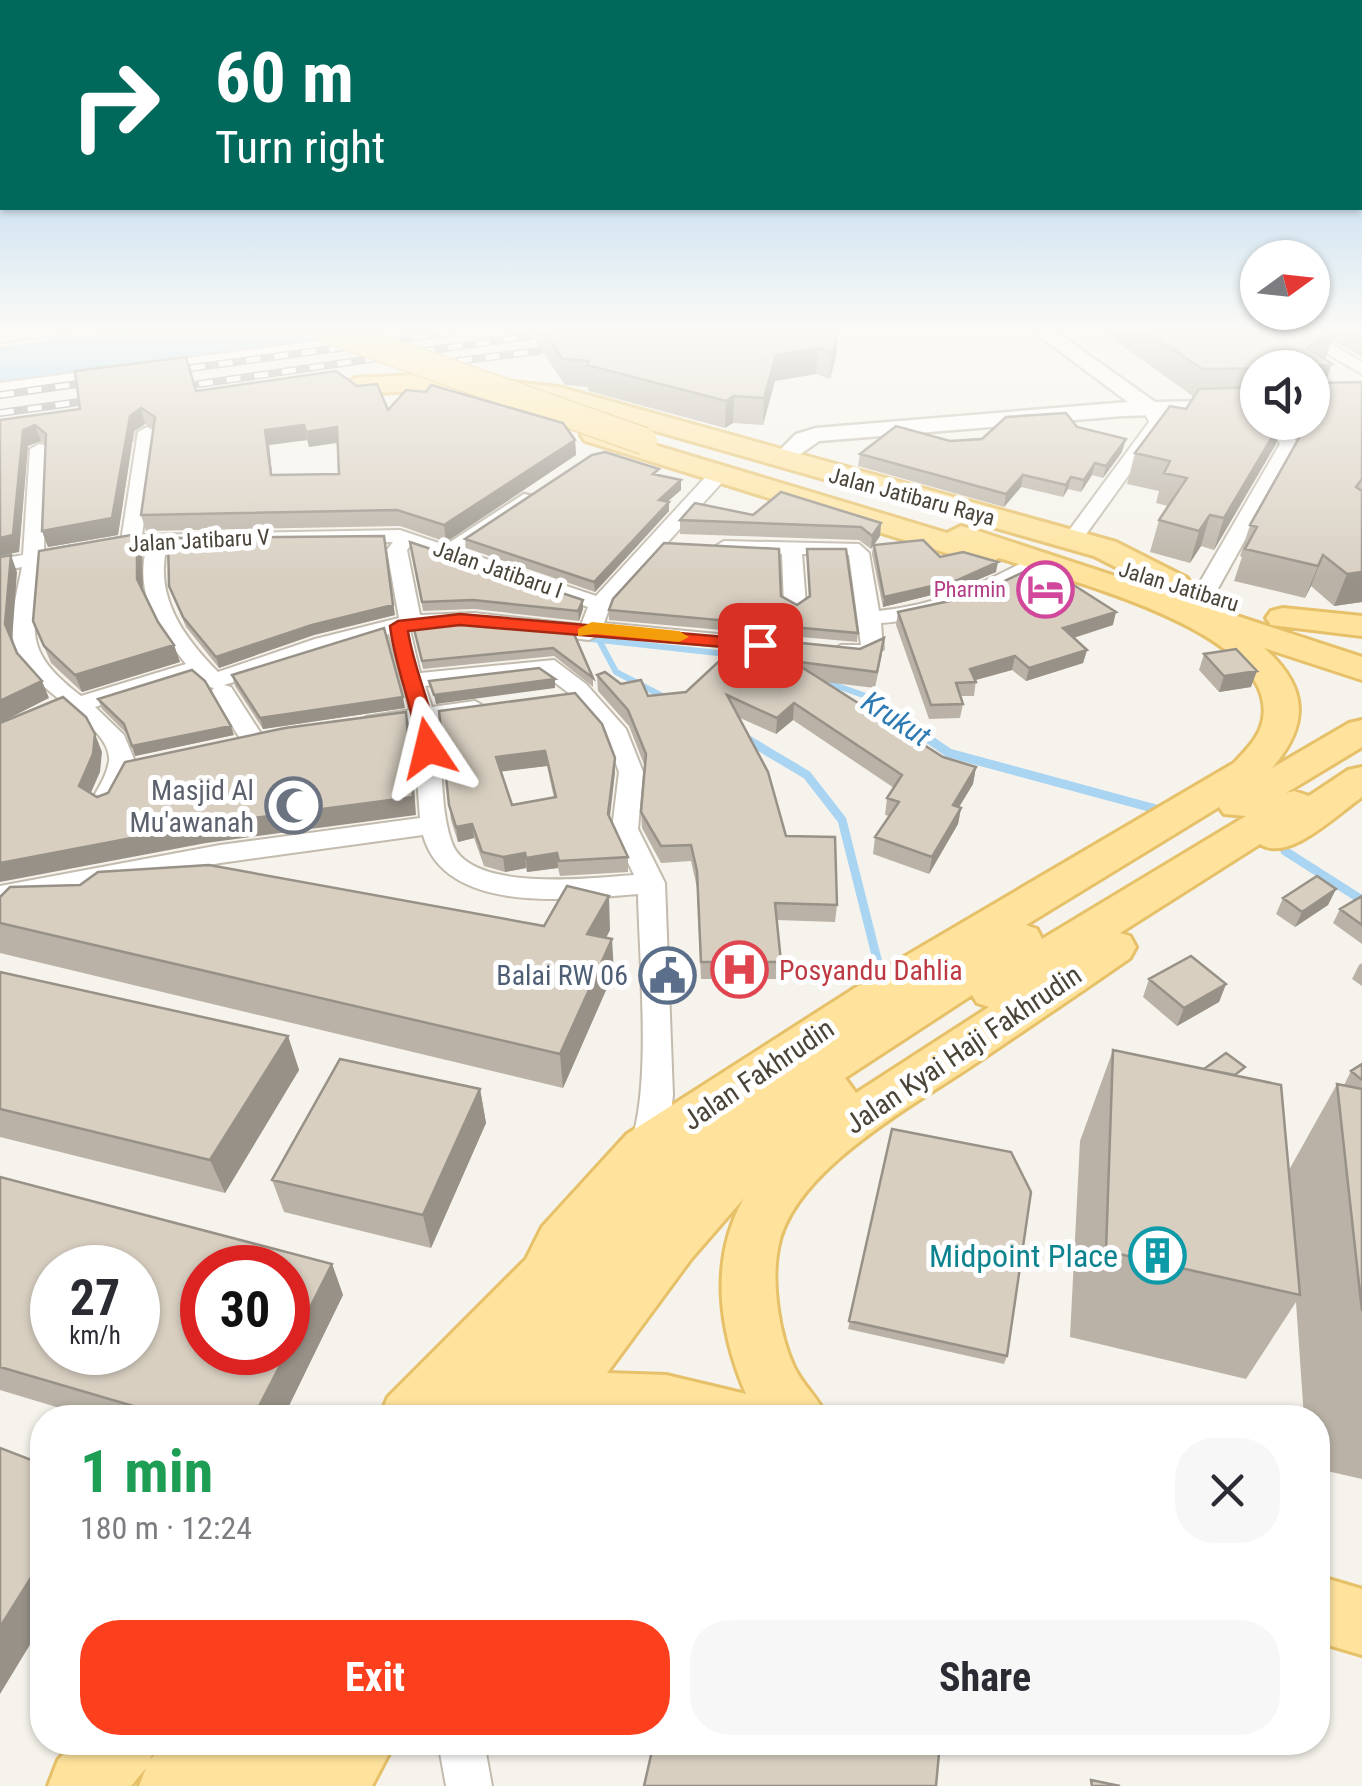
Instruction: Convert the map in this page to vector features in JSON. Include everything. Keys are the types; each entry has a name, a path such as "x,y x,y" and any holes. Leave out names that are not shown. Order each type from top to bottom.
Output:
{"main road":[{"name":"Jalan Jatibaru","path":"516,412 996,531 1189,597 1316,655 1362,669"},
{"path":"534,412 538,418"},
{"name":"Jalan Jatibaru","path":"553,412 718,475 968,551 1029,560 1283,618 1362,644"},
{"path":"561,412 630,441"},
{"name":"Jalan Jatibaru Raya","path":"620,412 1126,557 1189,597"},
{"name":"Jalan Jatibaru","path":"630,441 974,538 1029,560"},
{"name":"Jalan Fakhrudin","path":"423,1405 546,1277 561,1244 645,1150 870,999 1248,772 1270,752 1284,702 1276,681 1189,597"},
{"path":"1283,618 1362,626"},
{"path":"1316,655 1334,667 1362,702"},
{"name":"Jalan Fakhrudin","path":"487,1405 588,1281 687,1170 740,1118 906,1017 1360,764"},
{"name":"Jalan Kyai Haji Fakhrudin","path":"786,1405 772,1388 746,1290 747,1253 758,1218 789,1178 839,1130 1360,764"},
{"name":"Jalan Fakhrudin","path":"549,1405 680,1236 770,1136 1083,916"},
{"path":"546,1277 571,1262 654,1180 740,1118"},
{"path":"598,1405 636,1400 663,1405"},
{"path":"1330,1613 1362,1622"},
{"path":"84,1786 111,1755"},
{"path":"176,1786 201,1755"},
{"path":"248,1786 273,1755"},
{"path":"330,1786 351,1755"}],"street":[{"path":"782,460 804,439 816,436 1085,412"},
{"path":"1072,540 1158,422 1153,412"},
{"path":"111,545 147,432"},
{"path":"1189,597 1289,444 1286,440"},
{"path":"39,449 33,559 25,608 26,650 35,667 120,749 117,771 103,802"},
{"name":"Jalan Jatibaru I","path":"404,537 600,604 718,475"},
{"path":"446,551 539,490"},
{"path":"404,537 397,550 402,630 424,714 433,782 433,826 444,856 473,880 572,887 651,884"},
{"name":"Jalan Jatibaru V","path":"0,565 159,538 404,537"},
{"path":"159,538 151,575 184,648 214,682 402,630 460,619 585,638 778,647"},
{"path":"653,542 858,551 872,618 872,648 859,654 824,651"},
{"path":"792,548 795,604"},
{"path":"872,618 923,613 978,595 1029,560"},
{"path":"585,638 600,604"},
{"path":"415,680 546,665 582,695 617,734 631,772 625,828 651,884 657,1096 653,1131 645,1150"},
{"path":"79,711 199,667"},
{"path":"222,692 253,743"},
{"path":"542,700 582,695"},
{"path":"349,725 503,704"},
{"path":"117,771 149,766"},
{"path":"0,896 220,854 433,826"},
{"path":"463,1755 469,1786"}],"building":[{"path":"56,412 135,412 130,416 112,518 42,531 46,434 35,425 23,430 13,535 0,538 0,420"},
{"path":"148,412 526,412 563,423 575,440 444,525 397,510 141,515 155,417","holes":["304,425 306,432 337,427 339,474 271,475 265,430"]},
{"path":"1165,412 1240,412 1240,440 1270,440 1224,518 1210,515 1199,531 1159,520 1187,478 1164,473 1170,461 1135,453"},
{"path":"1330,412 1362,412 1362,479 1356,487 1362,491 1362,572 1347,574 1323,555 1318,566 1245,549 1257,527 1250,525 1298,440 1330,440"},
{"path":"1066,413 1077,427 1126,439 1106,466 1095,463 1084,480 1071,477 1066,485 1023,475 1006,494 860,454 896,426 950,441 982,439 1006,417"},
{"path":"605,452 659,469 653,474 681,480 659,500 669,502 594,582 465,539 592,455"},
{"path":"781,492 881,523 872,536 861,527 680,520 695,503 753,515"},
{"path":"137,534 137,579 174,645 75,675 44,646 33,621 39,551"},
{"path":"384,536 393,605 312,625 216,657 183,617 169,586 168,538"},
{"path":"923,540 940,557 963,552 998,562 958,580 884,597 874,545"},
{"path":"410,542 583,600 578,611 473,600 422,602"},
{"path":"664,543 779,549 781,596 797,605 810,596 807,549 846,549 858,633 609,610 613,599"},
{"path":"11,555 5,624 17,653 42,681 0,701 0,557"},
{"path":"1032,568 1047,568 1116,612 1063,628 1087,650 1029,668 1015,656 970,669 976,682 956,683 963,704 931,705 898,612 973,596"},
{"path":"473,622 574,634 593,678 553,648 422,661 413,625"},
{"path":"384,628 403,697 260,718 232,675"},
{"path":"722,635 860,649 884,638 877,672 792,661 943,757 976,767 953,805 961,808 932,857 875,837 899,802 887,798 902,775 794,703 777,718 727,695 768,772 786,836 835,837 837,905 775,903 781,962 701,962 697,871 691,845 661,846 641,812 646,754 628,710 597,675 605,672 621,684 641,680 648,696 686,692 743,639"},
{"path":"1236,649 1257,671 1224,676 1204,654"},
{"path":"539,668 555,679 434,695 429,681"},
{"path":"192,670 205,681 231,726 132,746 124,724 98,699"},
{"path":"575,693 602,724 615,758 608,814 628,857 559,861 557,853 526,858 525,853 503,857 482,852 472,824 456,827 449,805 439,711","holes":["545,751 556,797 512,805 496,757"]},
{"path":"63,697 86,717 95,734 93,754 79,786 97,797 108,793 125,762 285,728 406,712 413,797 200,825 0,863 0,723"},
{"path":"209,865 544,926 567,886 609,896 587,934 612,939 560,1054 0,923 0,897 10,887 80,885 98,872"},
{"path":"1317,876 1336,889 1302,912 1283,898"},
{"path":"1362,896 1362,925 1340,909"},
{"path":"1191,956 1226,984 1184,1008 1149,979"},
{"path":"0,972 288,1036 210,1160 0,1109"},
{"path":"1113,1050 1281,1085 1300,1295 1106,1251"},
{"path":"1226,1053 1245,1067 1235,1075 1204,1069"},
{"path":"340,1059 480,1089 423,1215 272,1180"},
{"path":"1362,1064 1362,1080 1351,1071"},
{"path":"1337,1084 1362,1089 1362,1311"},
{"path":"892,1129 1011,1152 1031,1192 1007,1356 849,1321"},
{"path":"0,1177 259,1245 180,1245 180,1375 275,1375 260,1405 130,1405 0,1367"},
{"path":"310,1258 332,1264 310,1308"},
{"path":"0,1448 30,1459 30,1579 0,1627"},
{"path":"651,1755 939,1755 936,1786 644,1786"},
{"path":"1091,1780 1120,1786 1092,1786"}],"waterway":[{"name":"Krukut","path":"582,638 736,655"},
{"path":"599,640 616,672 668,699"},
{"name":"Krukut","path":"817,679 866,696 914,729"},
{"name":"Krukut","path":"911,727 949,753 1156,809"},
{"path":"745,738 807,775 842,820 878,963"},
{"name":"Krukut","path":"1285,851 1362,900"}],"tunnel":[{"path":"0,449 203,418"}],"railway":[{"path":"0,413 5,412"}],"slow traffic":[{"path":"584,632 589,633 592,628 679,637"}],"place":[{"name":"Pharmin","path":"1045,589"},
{"name":"Masjid Al Mu'awanah","path":"293,806"},
{"name":"Posyandu Dahlia","path":"740,970"},
{"name":"Balai RW 06","path":"667,975"},
{"name":"Midpoint Place","path":"1157,1256"}],"route":[{"path":"428,748 424,714 415,680 402,653 398,626 460,619 760,645"}]}
